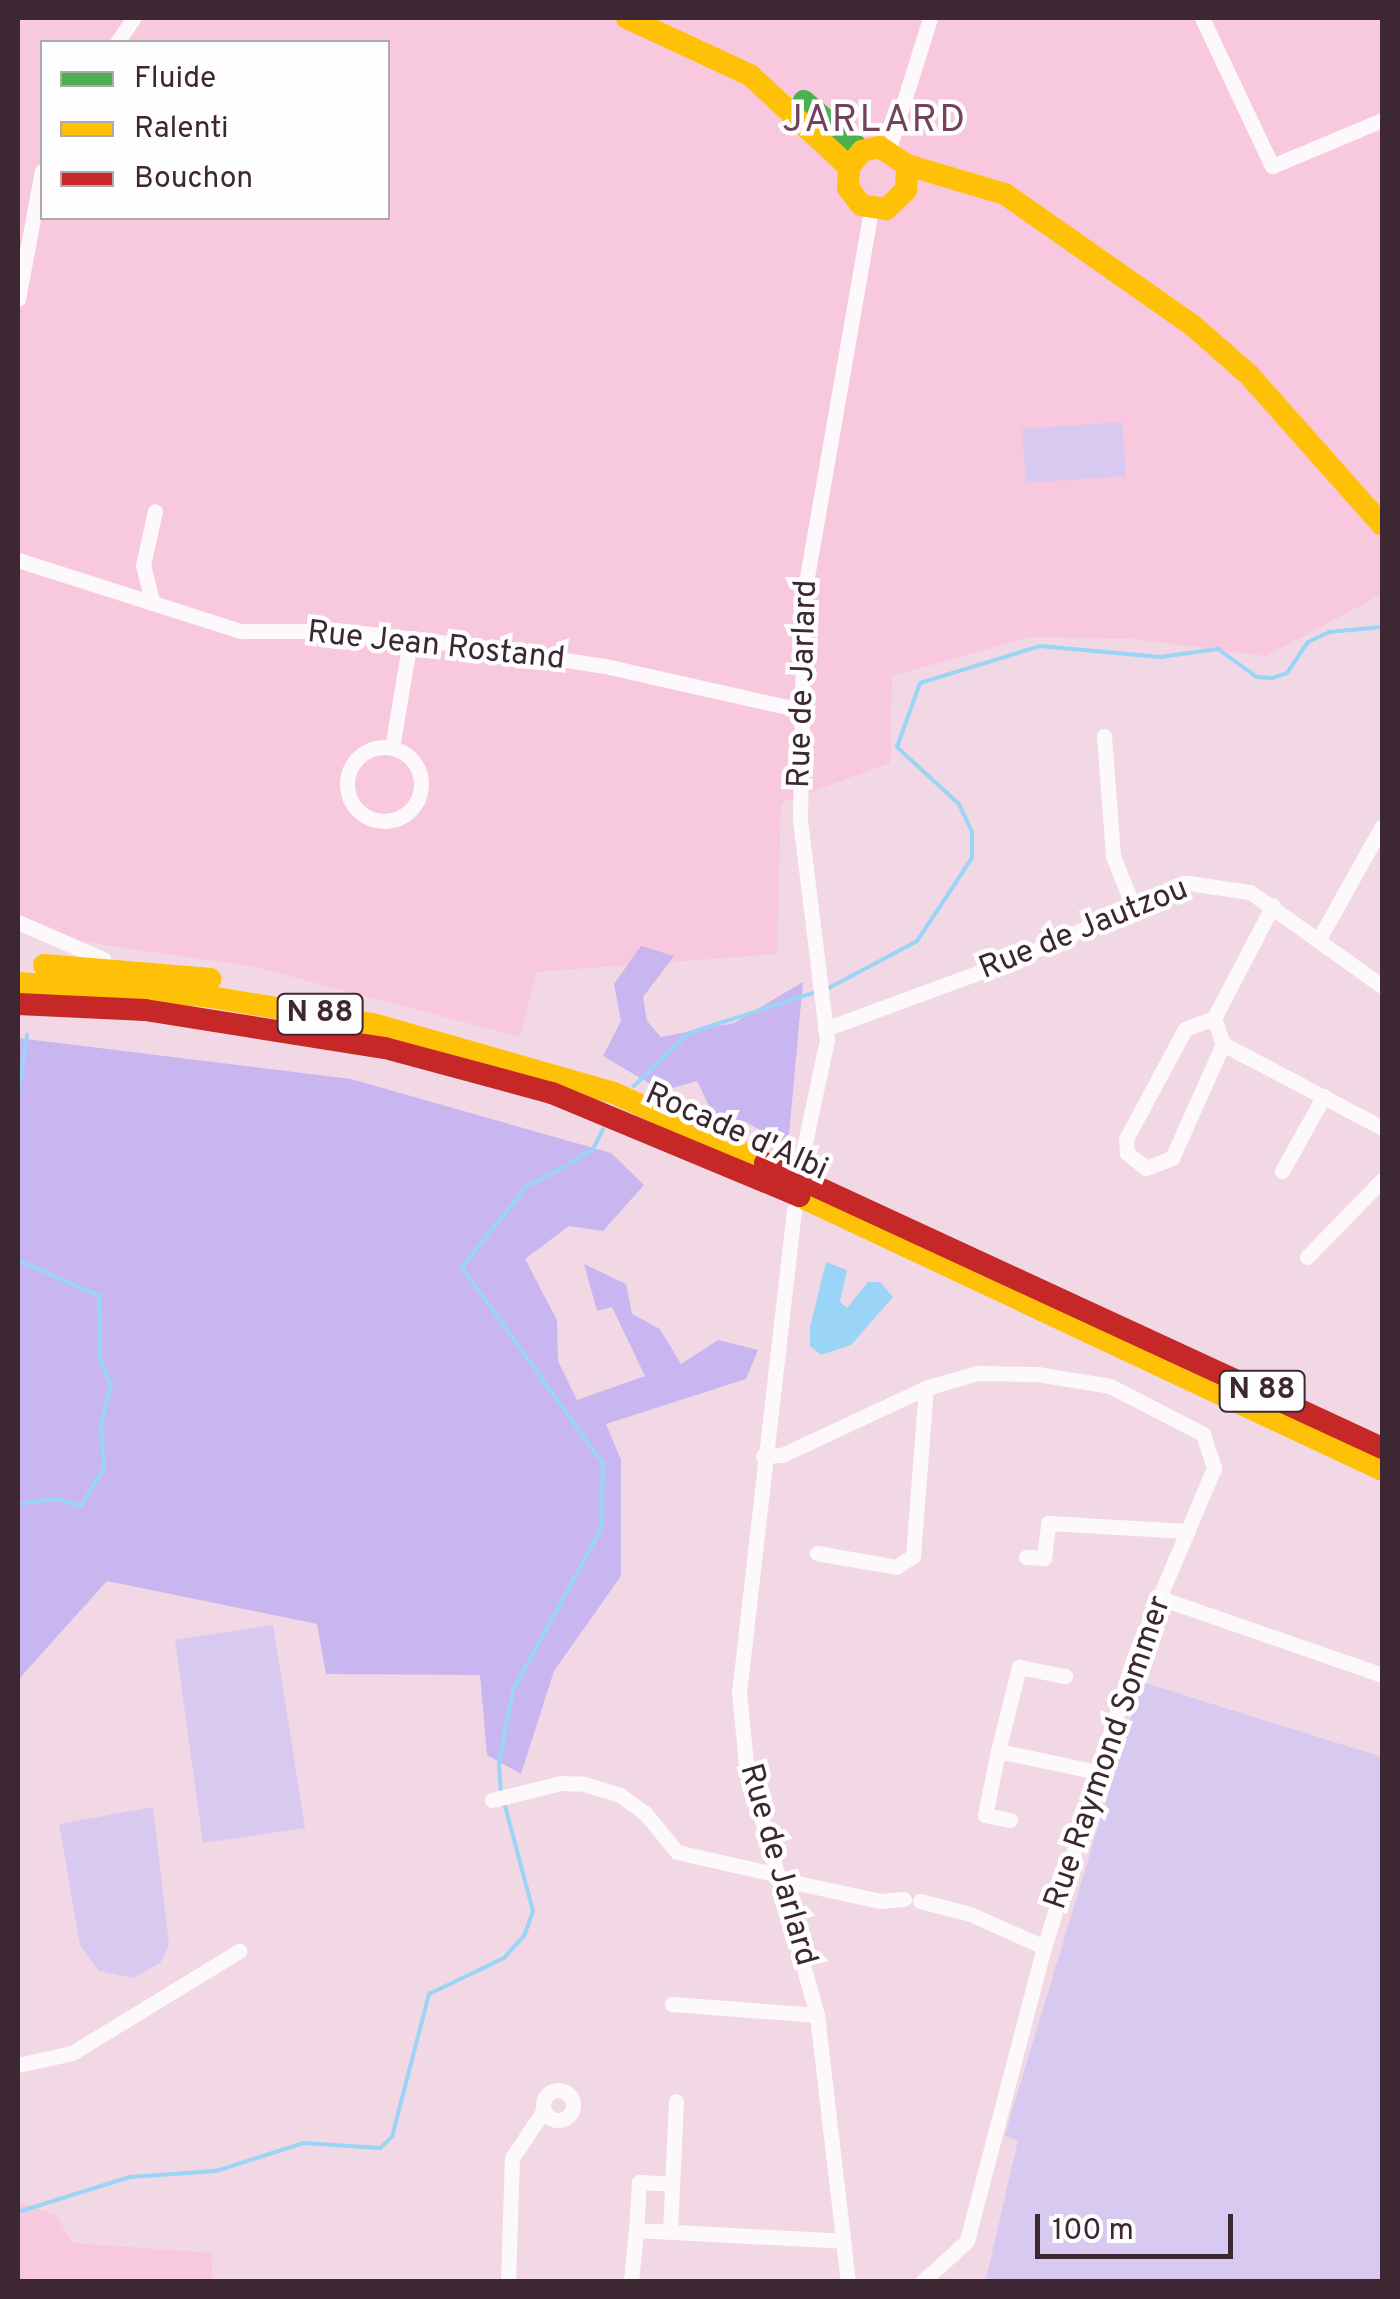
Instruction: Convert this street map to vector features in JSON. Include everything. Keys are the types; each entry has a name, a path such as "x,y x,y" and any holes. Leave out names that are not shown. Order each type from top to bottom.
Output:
{"main road":[{"path":"627,18 750,74 855,159"},
{"path":"659,18 758,62 855,159"},
{"path":"855,159 889,149 907,177"},
{"path":"855,159 848,188 871,209 898,202 907,177"},
{"path":"907,177 939,174 1005,194 1191,324 1249,375 1382,526"},
{"path":"18,964 145,970 397,1015 496,1043 614,1093"},
{"name":"Rocade d'Albi","path":"18,983 206,996 357,1021 614,1093 1382,1470"},
{"name":"Rocade d'Albi","path":"18,1004 145,1010 460,1066 799,1184 1382,1448"},
{"path":"18,1013 43,1004"}],"street":[{"path":"119,40 134,18"},
{"path":"889,149 930,18"},
{"path":"1202,18 1272,166 1382,120"},
{"path":"18,299 40,182"},
{"name":"Rue de Jarlard","path":"848,2282 817,2015 746,1764 739,1692 773,1362 825,1022 800,818 800,710 810,541 871,209"},
{"path":"152,601 144,565 154,511"},
{"name":"Rue Jean Rostand","path":"18,560 241,631 321,629 604,666 800,710"},
{"path":"118,591 144,565"},
{"path":"392,748 410,640"},
{"path":"1104,736 1112,856 1134,906"},
{"path":"392,748 414,763 420,793 408,813 378,821 352,803 348,774 367,751 392,748"},
{"path":"1320,937 1382,826"},
{"name":"Rue de Jautzou","path":"825,1022 1013,960 1188,883 1220,884 1273,904 1382,986"},
{"path":"1214,1018 1222,1044 1172,1158 1157,1168 1136,1162 1126,1139 1143,1104 1185,1029 1214,1018 1273,904"},
{"path":"18,922 73,951 145,970"},
{"path":"1222,1044 1382,1128"},
{"path":"1282,1171 1324,1096"},
{"path":"1307,1257 1382,1180"},
{"name":"Rue Raymond Sommer","path":"763,1456 782,1455 926,1388 977,1373 1110,1386 1203,1434 1214,1468 1160,1598 1098,1772 1044,1947 967,2241 922,2282"},
{"path":"817,1553 896,1568 913,1556 926,1388"},
{"path":"1026,1556 1044,1558 1048,1524 1188,1531"},
{"path":"1160,1598 1382,1675"},
{"path":"1010,1820 985,1815 1019,1667 1065,1676"},
{"path":"998,1752 1098,1772"},
{"path":"492,1800 561,1783 620,1794 645,1812 676,1852 880,1901 912,1900 970,1914 1044,1947"},
{"path":"18,2065 72,2053 240,1951"},
{"path":"672,2004 817,2015"},
{"path":"670,2232 676,2101"},
{"path":"508,2282 512,2158 544,2110"},
{"path":"631,2282 638,2182 672,2184"},
{"path":"636,2230 844,2241"}],"shaded area":[{"path":"18,18 1382,18 1382,594 1266,656 1132,639 1030,637 892,676 890,763 781,803 777,954 536,972 520,1037 255,967 78,941 18,919"},
{"path":"1122,422 1126,476 1026,483 1022,429"},
{"path":"641,946 674,956 643,997 647,1021 661,1037 734,1023 803,982 788,1146 746,1122 713,1114 697,1081 662,1091 603,1056 621,1021 614,984"},
{"path":"18,1038 351,1079 611,1153 644,1185 603,1231 569,1226 525,1259 557,1320 558,1361 577,1400 645,1376 612,1307 597,1311 584,1264 626,1284 632,1314 660,1329 681,1364 718,1340 758,1350 746,1379 606,1424 621,1460 621,1576 554,1671 521,1774 487,1755 480,1675 326,1674 317,1624 107,1581 18,1680"},
{"path":"273,1625 305,1828 203,1843 175,1640"},
{"path":"1142,1682 1382,1757 1382,2281 986,2279 1018,2140 1005,2136"},
{"path":"153,1807 169,1944 161,1962 134,1978 99,1971 80,1945 59,1824"},
{"path":"18,2202 56,2215 73,2243 213,2253 211,2281 18,2281"}],"water":[{"path":"826,1262 847,1270 840,1302 847,1308 868,1282 880,1282 893,1297 851,1345 821,1355 810,1346 810,1327"}],"waterway":[{"path":"825,990 917,941 972,858 972,832 959,804 897,747 920,683 1040,646 1160,657 1218,649 1257,677 1272,678 1287,673 1308,642 1329,632 1382,627"},
{"path":"634,1086 689,1033 816,992"},
{"path":"18,1097 27,1035"},
{"path":"570,1163 593,1149 603,1129"},
{"path":"501,1793 499,1761 513,1690 601,1529 603,1464 462,1267 527,1186 564,1167"},
{"path":"18,1260 99,1296 100,1359 111,1386 101,1423 104,1468 81,1506 56,1499 18,1504"},
{"path":"18,2212 130,2177 216,2171 304,2143 380,2148 392,2137 429,1994 504,1958 524,1936 533,1911 504,1802"}],"traffic: fast":[{"path":"804,101 862,151"}],"traffic: slow":[{"path":"627,18 750,75 849,167"},
{"path":"907,165 906,190 886,209 861,205 848,188 849,167 862,151 880,147 907,165 1005,194 1191,324 1249,375 1382,525"},
{"path":"44,965 210,979"},
{"path":"18,983 205,996 373,1024 614,1093 765,1163"},
{"path":"799,1196 1382,1470"}],"traffic: jam":[{"path":"18,1004 145,1010 385,1048 552,1093 799,1196"},
{"path":"765,1163 1382,1448"}],"district":[{"name":"JARLARD","path":"875,122"}]}
